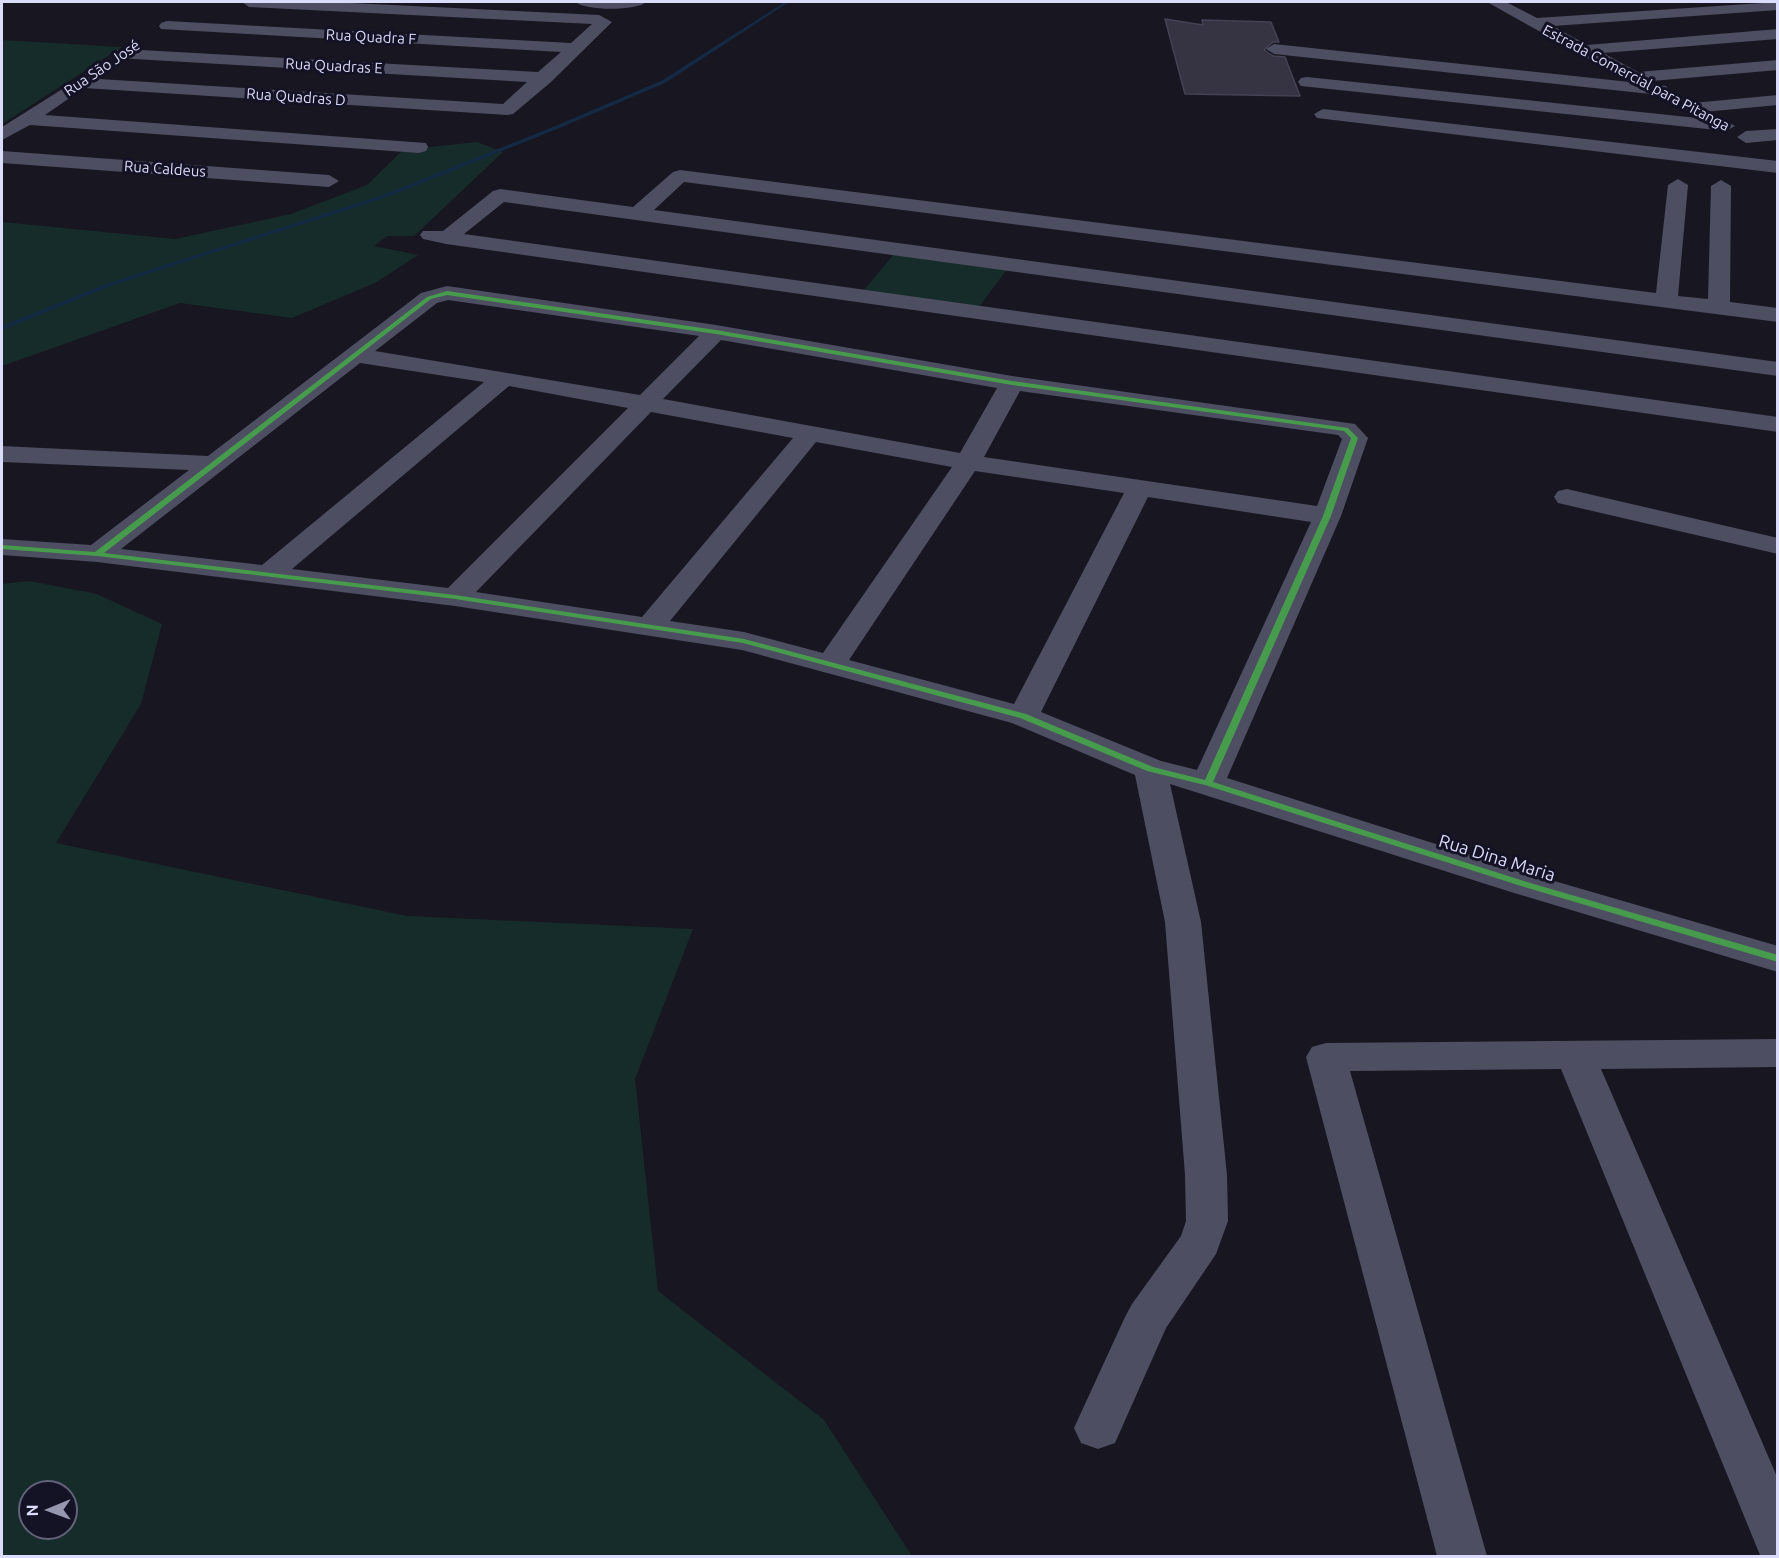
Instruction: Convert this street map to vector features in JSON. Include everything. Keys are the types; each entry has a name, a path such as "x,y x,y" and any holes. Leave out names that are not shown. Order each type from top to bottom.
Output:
{"street":[{"path":"249,2 603,21 545,78"},
{"path":"584,2 637,2"},
{"name":"Estrada Comercial para Pitanga","path":"1495,2 1778,155"},
{"path":"1534,23 1778,5"},
{"name":"Rua São José","path":"2,135 194,8"},
{"name":"Rua Quadra F","path":"167,26 576,48"},
{"path":"1584,50 1778,34"},
{"path":"1274,49 1660,90"},
{"name":"Rua Quadras E","path":"123,54 545,78"},
{"path":"1635,77 1778,65"},
{"name":"Rua Quadras D","path":"80,83 501,111 511,109 545,78"},
{"path":"1307,82 1726,126"},
{"path":"1693,108 1778,100"},
{"path":"1323,114 1778,167"},
{"path":"26,119 419,147"},
{"path":"1746,137 1778,134"},
{"name":"Rua Caldeus","path":"2,157 329,181"},
{"path":"638,213 680,177 802,192 909,227 1778,369"},
{"path":"1666,300 1678,185"},
{"path":"1719,308 1721,186"},
{"path":"776,217 802,192"},
{"path":"1778,315 1666,300 909,227 776,217 638,213 500,195 438,236 861,280 1778,425"},
{"path":"861,280 909,227"},
{"path":"97,554 217,464 429,298 447,293 716,332 1012,383 1346,429 1355,438 1327,516 1208,783"},
{"path":"455,597 642,404 716,332"},
{"path":"355,355 504,378 968,462 1327,516"},
{"path":"268,574 504,378"},
{"path":"832,662 968,462 1012,383"},
{"path":"651,625 810,433"},
{"path":"2,453 217,464"},
{"path":"1023,716 1139,489"},
{"path":"1567,497 1778,546"},
{"name":"Rua Dina Maria","path":"2,547 97,554 455,597 651,625 744,641 832,662 1023,716 1150,769 1208,783 1524,884 1778,959"},
{"path":"1098,1428 1148,1317 1201,1242 1207,1221 1206,1175 1182,922 1150,769"},
{"path":"1462,1557 1326,1057 1778,1053"},
{"path":"1575,1054 1778,1538"}],"green space":[{"path":"2,40 122,47 2,124"},
{"path":"477,142 503,152 414,236 387,236 374,246 418,255 377,282 292,318 180,303 2,366 2,222 175,239 291,214 367,185 403,150"},
{"path":"895,253 1008,268 979,307 863,291"},
{"path":"29,581 97,594 162,624 141,704 56,843 407,916 693,929 635,1079 658,1291 824,1420 912,1556 2,1556 2,584"}],"building":[{"path":"1165,19 1203,25 1202,20 1271,22 1279,42 1273,42 1264,50 1273,56 1285,57 1300,96 1185,94"}],"waterway":[{"path":"2,328 108,285 385,196 555,128 663,82 787,2"}],"cycle path":[{"path":"97,554 429,298 447,293 716,332 1012,383 1346,429 1355,438 1327,516 1208,783"},
{"path":"2,547 97,554 455,597 744,641 1023,716 1150,769 1208,783 1524,884 1778,959"}]}
